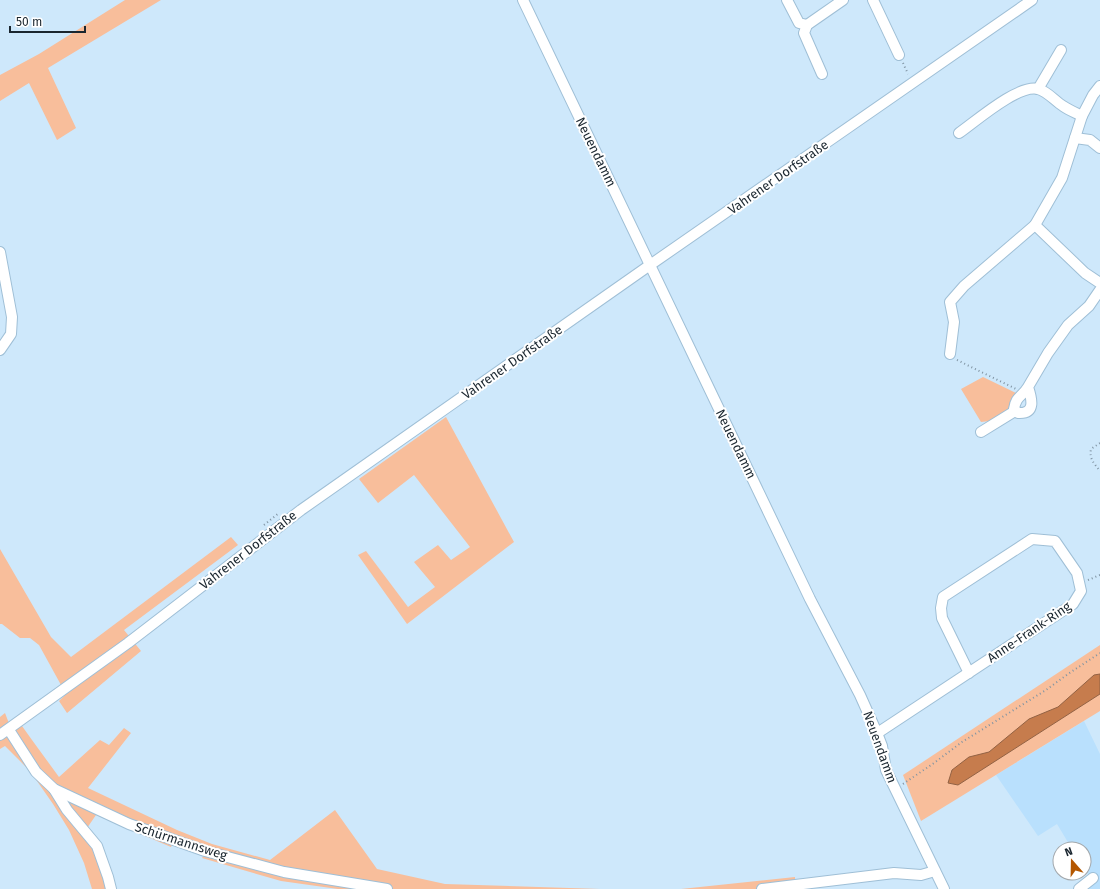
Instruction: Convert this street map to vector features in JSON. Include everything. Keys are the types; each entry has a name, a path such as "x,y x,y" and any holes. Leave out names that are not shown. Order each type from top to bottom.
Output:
{"street":[{"name":"Neuendamm","path":"523,0 810,599 860,695 882,746 886,770 944,889"},
{"path":"787,0 799,24 807,25"},
{"path":"822,74 804,33 807,25 843,0"},
{"path":"873,0 899,55"},
{"name":"Vahrener Dorfstraße","path":"4,732 122,647 301,510 650,265 1032,0"},
{"path":"1038,89 1061,50"},
{"path":"950,354 954,322 950,302 964,286 1035,225 1062,178 1082,116 1100,86"},
{"path":"959,133 1008,98 1020,91 1033,88 1042,91 1082,116"},
{"path":"1075,138 1090,140 1100,148"},
{"path":"1035,225 1085,273 1100,283"},
{"path":"0,252 12,317 11,334 0,350"},
{"path":"1015,411 1014,404 1017,398 1025,390 1048,353 1068,325 1090,306 1100,290"},
{"path":"1015,411 1018,413 1024,413 1030,407 1032,401 1025,390"},
{"path":"981,432 1015,411"},
{"name":"Anne-Frank-Ring","path":"877,733 969,673 1073,604 1081,591 1078,573 1055,541 1032,539 943,597 941,608 942,618 969,673"},
{"name":"Schürmannsweg","path":"4,732 36,772 54,789 128,824 205,852 284,872 387,889"},
{"path":"54,789 67,810 97,846 111,889"},
{"path":"762,889 894,873 921,875 935,871"},
{"path":"1079,889 1093,878"}],"path":[{"path":"899,55 913,84"},
{"path":"950,354 955,359 1025,390"},
{"path":"1100,443 1091,449 1090,453 1091,459 1100,471"},
{"path":"895,789 962,742 1046,690 1100,653"}],"shaded area":[{"path":"125,0 161,0 48,68 76,128 57,140 29,83 0,101 0,75 39,54"},
{"path":"983,377 1016,393 1011,399 1009,410 990,421 981,422 961,389"},
{"path":"446,417 514,542 407,624 358,555 366,551 408,607 435,587 414,562 438,545 451,560 470,547 414,475 378,503 359,479"},
{"path":"231,537 238,545 124,630 141,651 67,713 59,701 66,694 39,645 30,638 20,638 0,624 0,549 51,637 71,657"},
{"path":"1100,645 1100,711 921,821 903,775"},
{"path":"1100,674 1100,694 958,785 948,783 952,770 969,757 989,752 1029,719 1058,707 1094,675"},
{"path":"5,713 10,726 22,726 59,777 100,740 109,745 124,728 131,733 88,788 177,830 212,844 270,860 335,810 377,869 445,884 600,889 338,889 281,881 202,858 207,851 175,838 171,847 96,815 83,834 95,850 108,889 92,889 84,863 69,830 53,804 30,771 5,746 0,749 0,717"},
{"path":"1084,721 1100,754 1100,889 1078,889 1092,881 1092,841 1067,841 1057,824 1038,836 996,775"},
{"path":"795,877 795,889 681,889"}]}
